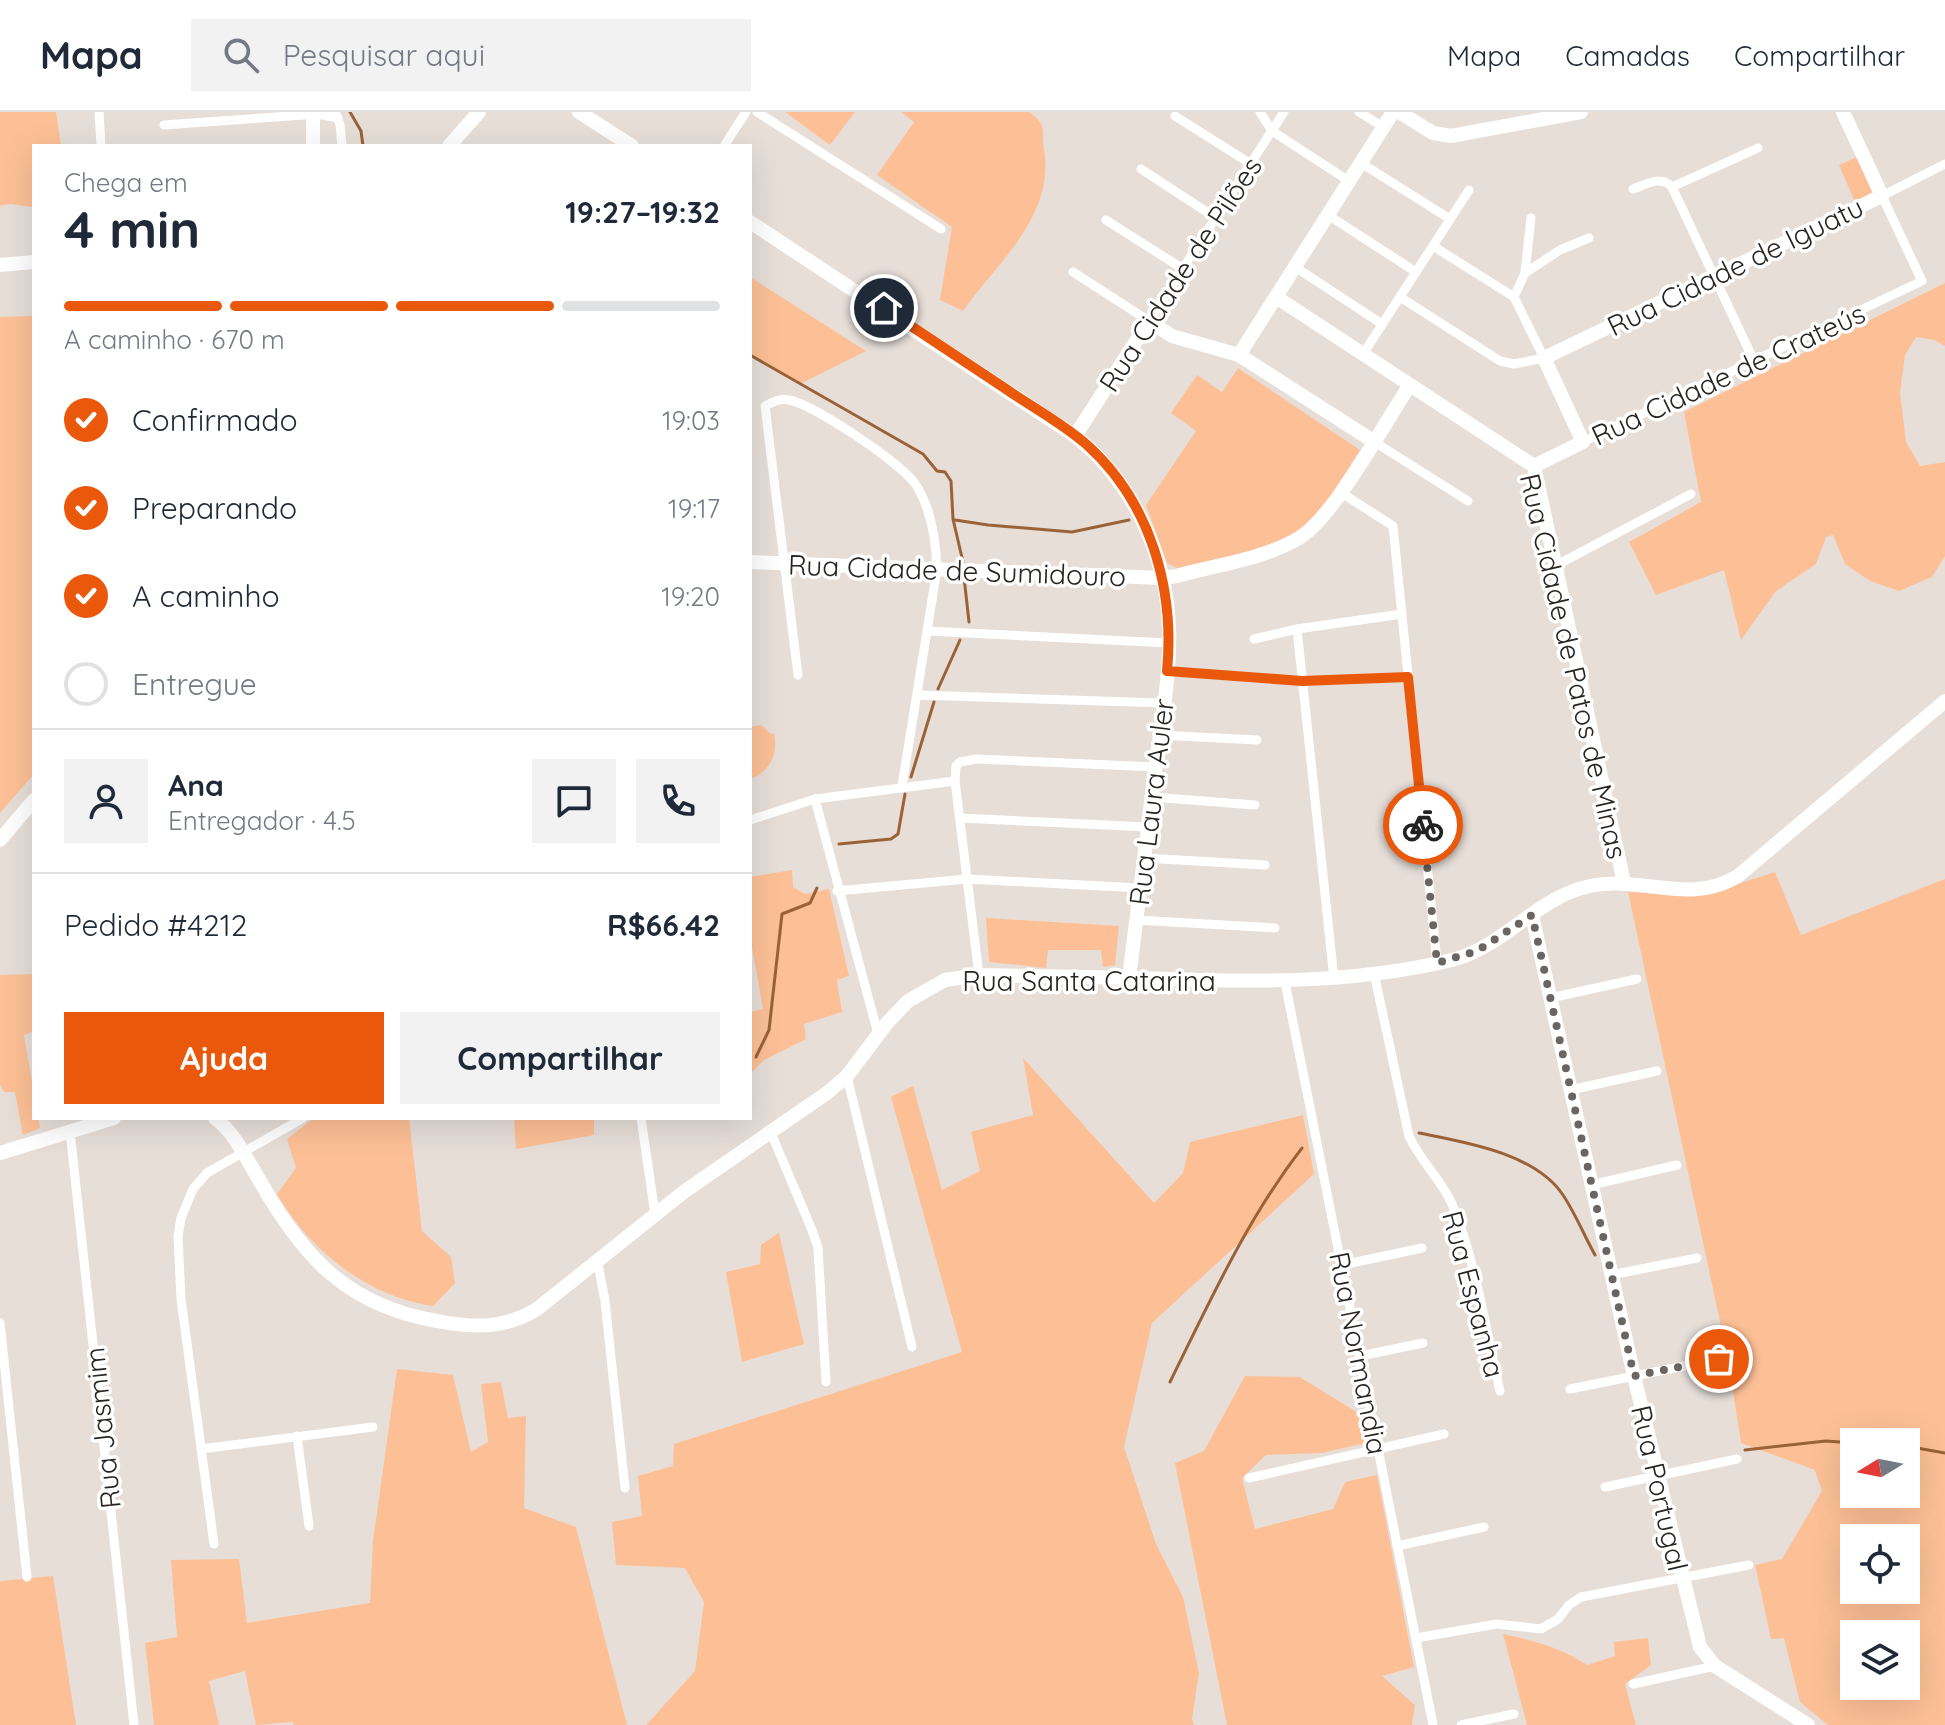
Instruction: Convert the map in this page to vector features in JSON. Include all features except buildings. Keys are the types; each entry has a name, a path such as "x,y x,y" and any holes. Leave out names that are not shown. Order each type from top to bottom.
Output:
{"street":[{"path":"99,112 101,144"},
{"path":"451,144 479,112"},
{"path":"579,112 629,144"},
{"path":"725,144 746,112"},
{"path":"757,112 941,229"},
{"path":"1260,112 1272,131 1349,181"},
{"name":"Rua Cidade de Pilões","path":"1075,436 1284,112"},
{"path":"1359,112 1383,127"},
{"path":"1239,355 1393,112"},
{"path":"1399,112 1433,133 1451,136 1581,112"},
{"path":"1843,112 1882,196"},
{"path":"313,113 314,143"},
{"path":"164,125 313,113 336,115 342,144"},
{"path":"1175,116 1251,164"},
{"path":"1672,187 1758,148"},
{"path":"1361,163 1450,219"},
{"name":"Rua Cidade de Iguatu","path":"1400,297 1492,357 1507,363 1544,358 1945,164"},
{"path":"1141,169 1216,218"},
{"path":"1633,189 1658,181 1672,187 1754,361"},
{"path":"1363,354 1469,190"},
{"name":"Rua Cidade de Crateús","path":"1534,466 1922,281 1882,196"},
{"path":"1328,215 1416,272"},
{"path":"1514,297 1525,273 1531,218"},
{"path":"1106,220 1183,269"},
{"name":"Rua Laura Auler","path":"752,223 1075,436 1104,463 1136,508 1163,578 1169,643 1129,978"},
{"path":"1525,273 1560,250 1589,238"},
{"path":"1433,246 1514,297 1583,442"},
{"path":"0,265 32,262"},
{"path":"1295,267 1382,324"},
{"path":"1073,272 1184,340 1239,355 1468,501"},
{"name":"Rua Cidade de Patos de Minas","path":"1276,297 1534,466 1624,883"},
{"name":"Rua Cidade de Sumidouro","path":"752,562 1163,578 1288,544 1310,531 1340,492 1410,385"},
{"path":"798,675 765,406 782,399 801,404 876,448 900,466 916,484 927,510 934,533 937,569 902,786"},
{"path":"1340,492 1393,526 1437,963"},
{"path":"1555,566 1691,494"},
{"path":"1254,639 1297,629 1402,614"},
{"path":"1297,629 1334,979"},
{"path":"928,631 1169,643"},
{"path":"1167,671 1302,681 1408,677"},
{"path":"918,695 1163,703"},
{"name":"Rua Santa Catarina","path":"217,1120 231,1133 286,1226 307,1252 343,1285 374,1303 402,1314 467,1326 505,1324 537,1309 704,1177 811,1105 847,1076 898,1010 917,994 945,980 979,975 1285,982 1334,979 1437,963 1477,951 1548,903 1572,891 1624,883 1696,891 1728,882 1945,701"},
{"path":"1159,735 1257,740"},
{"path":"979,975 955,781 956,766 960,762 977,759 1155,767"},
{"path":"752,819 815,799 955,781"},
{"path":"1152,797 1255,805"},
{"path":"815,799 837,891 878,1034"},
{"path":"0,840 32,802"},
{"path":"960,818 1148,827"},
{"path":"1144,858 1265,865"},
{"path":"837,891 967,879 1140,888"},
{"name":"Rua Portugal","path":"1532,915 1634,1376 1700,1647 1715,1666 1808,1725"},
{"path":"1136,920 1275,928"},
{"name":"Rua Espanha","path":"1374,973 1409,1136 1419,1156 1443,1186 1458,1219 1500,1391"},
{"path":"1550,998 1637,979"},
{"name":"Rua Normandia","path":"1285,982 1433,1725"},
{"path":"1570,1090 1657,1071"},
{"path":"847,1076 912,1347"},
{"path":"0,1153 107,1120"},
{"path":"214,1544 181,1299 178,1236 184,1206 207,1173 299,1120"},
{"path":"641,1120 655,1214"},
{"name":"Rua Jasmim","path":"70,1131 134,1725"},
{"path":"771,1133 818,1248 826,1382"},
{"path":"1591,1185 1677,1165"},
{"path":"1342,1265 1422,1248"},
{"path":"1611,1275 1697,1258"},
{"path":"597,1259 605,1301 625,1488"},
{"path":"0,1323 27,1577"},
{"path":"1360,1356 1423,1343"},
{"path":"1570,1389 1719,1359"},
{"path":"201,1449 373,1427"},
{"path":"1249,1478 1444,1434"},
{"path":"297,1436 309,1526"},
{"path":"1605,1487 1737,1459"},
{"path":"1397,1546 1484,1527"},
{"path":"1416,1638 1497,1624 1541,1629 1558,1619 1569,1605 1581,1597 1749,1565"},
{"path":"1633,1684 1715,1666"},
{"path":"1461,1725 1514,1714"}],"shaded area":[{"path":"0,112 56,112 61,144 32,144 32,207 0,206"},
{"path":"785,112 855,112 830,145"},
{"path":"901,112 1029,112 1041,124 1045,173 1041,196 1021,237 963,311 940,300 952,227 877,175 914,122"},
{"path":"1857,157 1872,192 1855,202 1839,165"},
{"path":"752,278 866,351 800,384 752,356"},
{"path":"1945,283 1945,346 1934,340 1916,337 1905,355 1900,393 1906,442 1920,466 1945,462 1945,556 1932,577 1899,591 1870,581 1845,564 1833,535 1826,537 1816,564 1776,591 1741,640 1724,570 1656,595 1629,542 1701,502 1684,412"},
{"path":"32,316 32,776 0,813 0,317"},
{"path":"1238,368 1360,450 1321,508 1292,534 1262,547 1177,568 1167,563 1146,505 1196,431 1171,413 1197,375 1222,392"},
{"path":"761,725 771,734 774,733 775,748 768,766 752,778 752,727"},
{"path":"792,870 793,887 805,894 829,889 849,976 837,980 842,1012 804,1024 806,1039 764,1060 752,1072 752,1012 763,1009 752,947 752,877"},
{"path":"1775,872 1801,935 1945,879 1945,1725 1828,1725 1800,1702 1784,1638 1771,1639 1755,1565 1782,1559 1822,1491 1815,1470 1741,1443 1728,1359 1628,892 1703,895"},
{"path":"986,918 1119,926 1115,965 1103,967 1101,950 1048,950 1046,968 989,962"},
{"path":"32,974 32,1032 24,1035 32,1082 32,1120 38,1120 40,1128 23,1135 15,1092 4,1092 0,1085 0,975"},
{"path":"1023,1058 1154,1203 1183,1173 1190,1142 1303,1115 1314,1174 1152,1323 1124,1447 1156,1544 1183,1597 1199,1673 1192,1719 1194,1725 646,1725 695,1671 704,1602 685,1568 616,1565 612,1522 642,1516 638,1476 673,1466 674,1444 962,1352 891,1097 913,1086 942,1190 980,1171 971,1132 1033,1115"},
{"path":"311,1120 409,1120 422,1231 451,1257 455,1283 433,1306 386,1293 364,1281 323,1252 306,1234 277,1194 296,1168 287,1139"},
{"path":"514,1120 594,1120 594,1135 516,1149"},
{"path":"779,1233 804,1344 742,1362 726,1272 760,1264 761,1245"},
{"path":"397,1369 453,1375 471,1452 488,1442 481,1384 501,1382 508,1418 526,1416 524,1508 576,1527 627,1725 294,1725 292,1722 256,1725 245,1671 209,1681 219,1725 154,1725 145,1643 177,1637 171,1560 239,1559 247,1623 370,1603 373,1541"},
{"path":"1245,1376 1300,1377 1366,1418 1370,1442 1322,1453 1266,1455 1242,1478 1255,1529 1333,1509 1345,1482 1377,1475 1414,1667 1382,1676 1415,1705 1412,1725 1227,1725 1175,1463 1204,1451"},
{"path":"53,1576 76,1725 0,1725 0,1581"},
{"path":"1503,1634 1547,1645 1587,1665 1615,1656 1614,1642 1648,1638 1651,1665 1625,1684 1636,1725 1527,1725"}],"waterway":[{"path":"350,112 361,131 363,144"},
{"path":"752,356 923,454 937,471 945,472 951,481 953,519 963,562"},
{"path":"955,520 1072,532 1129,520"},
{"path":"964,577 969,622"},
{"path":"938,689 960,640"},
{"path":"911,777 934,702"},
{"path":"839,844 891,839 898,834 905,794"},
{"path":"756,1057 769,1030 782,914 810,903 817,888"},
{"path":"1419,1133 1497,1152 1535,1169 1563,1195 1595,1255"},
{"path":"1170,1382 1247,1232 1302,1148"},
{"path":"1745,1450 1840,1442"},
{"path":"1920,1449 1945,1453"}],"way so far":[{"path":"1423,825 1437,963 1477,951 1532,915 1634,1376 1719,1359"}],"route":[{"path":"884,308 1075,436 1104,463 1122,486 1147,529 1163,578 1169,628 1167,671 1302,681 1408,677 1423,825"}]}
